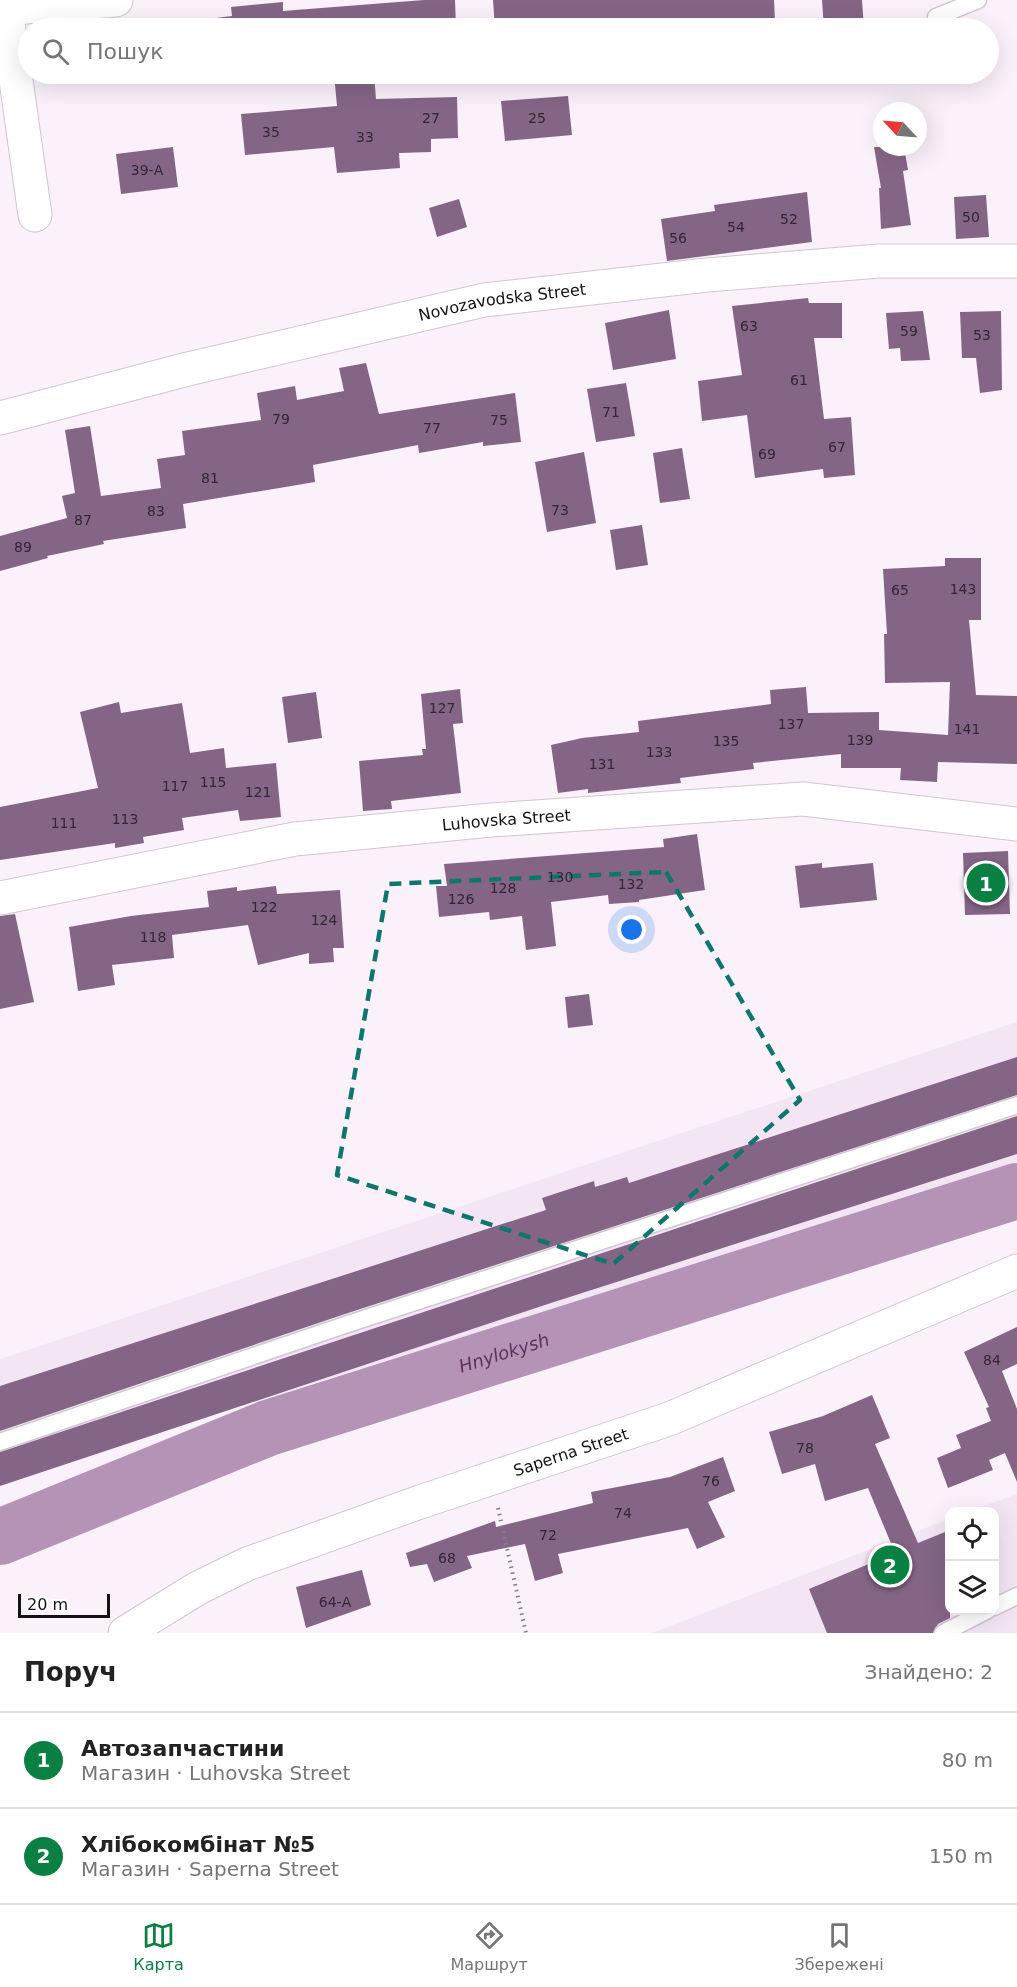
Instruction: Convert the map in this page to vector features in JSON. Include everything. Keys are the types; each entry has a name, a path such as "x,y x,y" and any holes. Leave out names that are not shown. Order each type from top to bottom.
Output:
{"street":[{"path":"35,215 3,9 116,0"},
{"name":"Novozavodska Street","path":"0,418 188,369 484,300 707,275 879,261 1017,261"},
{"name":"Luhovska Street","path":"0,898 295,839 491,820 803,799 1017,824"},
{"name":"Saperna Street","path":"126,1633 198,1588 247,1564 491,1478 669,1419 1017,1271"}],"lane":[{"path":"936,17 978,0"},
{"path":"0,1442 371,1317 1017,1105"},
{"path":"999,1605 1017,1596"},
{"path":"943,1633 980,1615"}],"path":[{"path":"491,1478 526,1633"}],"highlighted area":[{"path":"666,872 800,1100 613,1264 337,1175 388,884"}],"shaded area":[{"path":"1017,1022 1017,1164 0,1481 0,1359"},
{"path":"1017,1494 1017,1633 652,1633 945,1521 945,1615 999,1615 999,1507 981,1507"}],"building":[{"path":"424,0 455,0 456,18 216,18 232,16 231,7 283,2 283,11"},
{"path":"493,0 774,0 775,18 494,18"},
{"path":"822,0 862,0 863,18 823,18"},
{"path":"335,84 375,84 376,99 457,97 458,138 431,139 431,152 399,153 400,168 337,173 334,147 245,155 241,114 337,106"},
{"path":"568,96 572,135 505,141 501,101"},
{"path":"173,147 178,187 121,194 116,154"},
{"path":"876,156 906,156 908,170 903,171 911,225 881,229 879,188 881,188"},
{"path":"807,192 812,242 667,261 661,219 715,211 714,205"},
{"path":"986,195 989,237 956,239 954,197"},
{"path":"459,199 467,227 437,237 429,208"},
{"path":"808,298 809,303 842,303 842,338 814,338 824,419 851,417 855,475 824,478 823,469 755,478 747,415 702,421 698,381 742,375 732,306"},
{"path":"669,310 676,359 613,370 605,323"},
{"path":"923,311 930,360 901,361 900,348 889,349 886,313"},
{"path":"1001,311 1002,390 980,393 976,358 962,358 960,312"},
{"path":"366,363 379,414 515,393 521,442 483,446 483,442 419,453 418,445 313,465 315,482 183,504 186,528 103,541 104,544 47,556 48,558 0,571 0,536 67,518 62,496 75,493 65,430 90,426 101,496 161,488 157,459 185,455 182,431 261,420 257,393 295,386 297,400 344,391 339,368"},
{"path":"626,383 635,436 596,442 587,389"},
{"path":"682,448 690,499 660,503 653,453"},
{"path":"584,452 596,523 547,532 535,462"},
{"path":"642,525 648,565 616,570 610,530"},
{"path":"945,558 981,558 981,620 969,620 976,695 1017,696 1017,764 938,762 937,782 900,780 901,768 841,768 841,754 753,763 754,769 680,778 681,783 588,793 588,789 558,793 551,745 582,738 639,732 638,721 771,704 770,690 806,687 808,713 879,712 879,730 948,735 950,682 885,683 884,634 887,634 883,569 945,566"},
{"path":"460,689 463,723 453,724 461,793 391,801 392,809 363,811 359,761 423,755 422,749 426,749 421,694"},
{"path":"316,692 322,738 288,743 282,697"},
{"path":"119,702 121,713 182,703 190,753 224,748 226,768 276,763 281,817 240,821 238,810 182,818 184,830 143,837 144,843 115,848 115,843 0,860 0,807 98,788 80,712"},
{"path":"697,834 705,890 639,900 639,902 609,904 608,895 551,902 556,946 526,950 522,916 490,920 489,912 439,917 436,886 447,886 444,864 664,847 663,839"},
{"path":"1008,851 1010,914 965,915 963,853"},
{"path":"822,863 822,868 873,863 877,900 800,908 795,866"},
{"path":"276,886 277,894 340,890 344,948 333,948 334,962 309,964 309,953 258,965 248,925 172,935 174,958 112,965 115,985 78,991 69,927 131,916 209,907 207,891 237,887 237,891"},
{"path":"15,914 34,1002 0,1009 0,916"},
{"path":"589,994 593,1025 568,1028 565,997"},
{"path":"1017,1057 1017,1095 345,1314 0,1431 0,1386 546,1210 542,1198 594,1181 595,1187 627,1177 629,1183"},
{"path":"1017,1116 1017,1154 554,1302 0,1486 0,1452"},
{"path":"1017,1327 1017,1364 1002,1371 1017,1409 1017,1482 1005,1453 989,1460 993,1470 948,1488 937,1458 961,1448 956,1435 991,1421 986,1408 989,1407 964,1352"},
{"path":"872,1395 890,1438 875,1444 918,1543 945,1532 945,1615 950,1615 950,1618 938,1624 933,1633 827,1633 809,1589 895,1553 868,1488 825,1501 815,1464 782,1474 769,1432 823,1416"},
{"path":"723,1457 735,1491 708,1502 725,1537 697,1549 688,1528 558,1554 563,1573 535,1581 525,1544 467,1556 472,1568 434,1582 427,1564 410,1567 406,1553 495,1521 496,1527 593,1503 591,1492 670,1477"},
{"path":"362,1570 371,1605 306,1628 296,1587"}],"waterway":[{"name":"Hnylokysh","path":"0,1537 268,1428 1017,1191"}],"place":[{"name":"Автозапчастини","path":"986,883"},
{"name":"Хлібокомбінат №5","path":"890,1565"}]}
